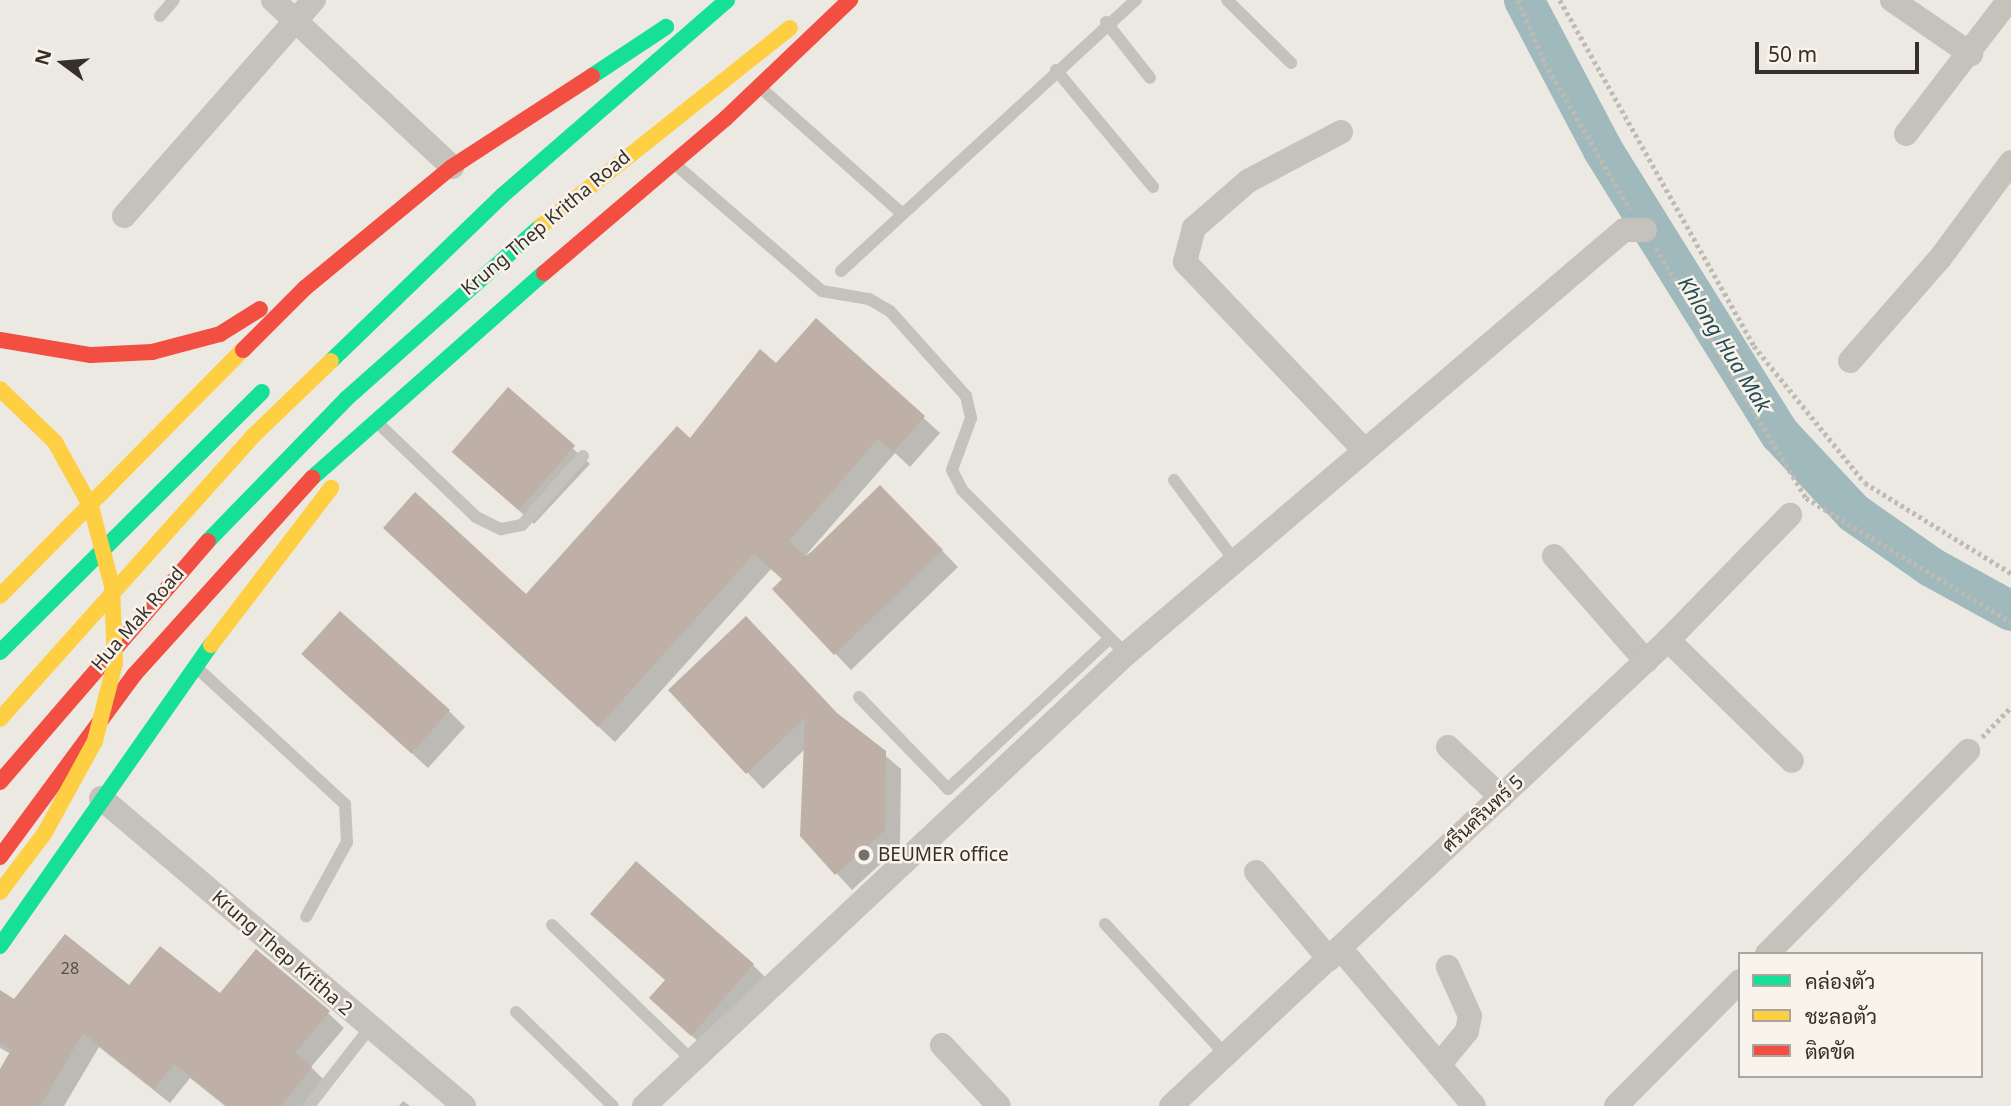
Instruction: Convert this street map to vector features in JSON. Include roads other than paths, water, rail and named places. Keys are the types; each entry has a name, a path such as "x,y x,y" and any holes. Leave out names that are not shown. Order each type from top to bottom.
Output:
{"main road":[{"path":"0,596 237,351 383,222 452,167 709,0"},
{"path":"390,276 503,195 727,0"},
{"name":"Krung Thep Kritha Road","path":"281,461 515,246 824,0"},
{"path":"0,857 134,675 204,593 338,450 452,355 761,87 850,0"},
{"name":"Hua Mak Road","path":"0,719 253,436 503,195"},
{"path":"0,340 91,355 152,352 220,334 383,222"},
{"path":"0,946 195,666 383,428 452,355"},
{"path":"0,652 279,375"},
{"path":"0,389 55,442 91,507 112,586 115,663 95,741 44,834 0,892"},
{"name":"Hua Mak Road","path":"0,782 281,461"}],"street":[{"path":"273,0 452,167"},
{"path":"124,216 314,0"},
{"path":"1892,0 1971,54"},
{"path":"1906,134 1971,54 2009,0"},
{"path":"1341,132 1248,181 1194,228 1185,261 1363,449"},
{"path":"1850,361 1941,257 2011,162"},
{"path":"644,1106 1118,646 1234,560 1624,230 1645,230"},
{"name":"ศรีนครินทร์ 5","path":"1171,1106 1668,640 1790,515"},
{"path":"1554,556 1646,661"},
{"path":"1668,640 1792,761"},
{"path":"1448,747 1502,797"},
{"path":"1769,952 1968,751"},
{"name":"Krung Thep Kritha 2","path":"101,798 464,1106"},
{"path":"1256,872 1439,1065 1474,1106"},
{"path":"1439,1065 1467,1031 1470,1016 1448,967"},
{"path":"1616,1106 1738,983"},
{"path":"942,1045 999,1106"}],"lane":[{"path":"160,16 174,0"},
{"path":"841,271 900,212 1106,23 1136,0"},
{"path":"1227,0 1291,63"},
{"path":"1106,23 1150,78"},
{"path":"1056,70 1153,187"},
{"path":"761,87 900,212"},
{"path":"674,163 822,291 869,299 890,311 966,397 971,418 952,470 962,491 1118,646 948,789 859,697"},
{"path":"383,428 476,517 501,529 522,524 583,456"},
{"path":"1174,480 1234,560"},
{"path":"195,666 345,804 347,842 306,917"},
{"path":"1105,924 1226,1055"},
{"path":"552,925 692,1060"},
{"path":"516,1012 613,1106"},
{"path":"309,1106 369,1028"}],"waterway":[{"name":"Khlong Hua Mak","path":"1524,0 1603,150 1780,434 1854,513 1931,567 2011,611"}],"place":[{"name":"BEUMER office","path":"864,855"}]}
